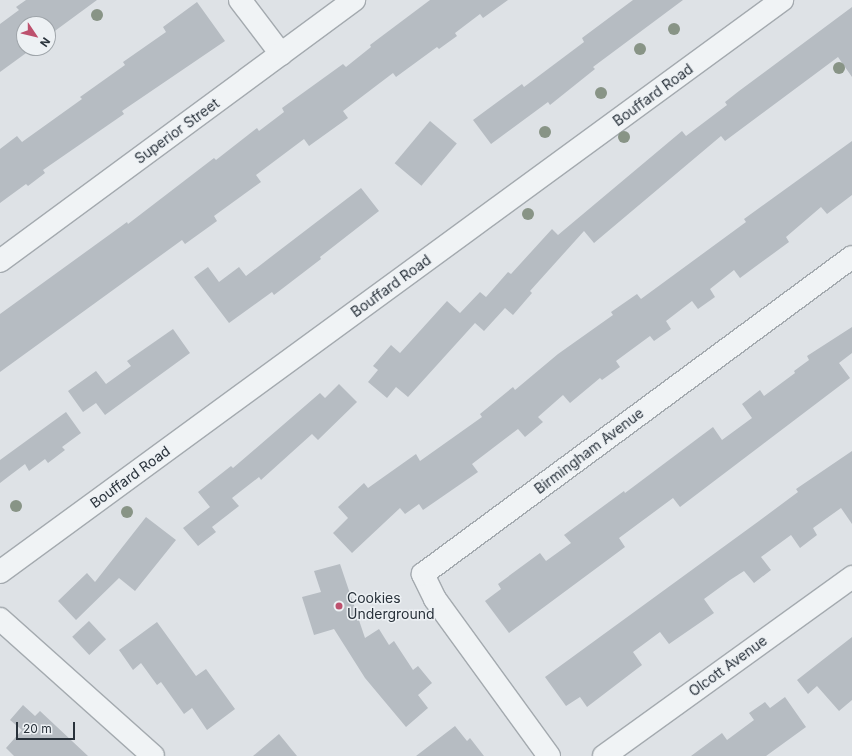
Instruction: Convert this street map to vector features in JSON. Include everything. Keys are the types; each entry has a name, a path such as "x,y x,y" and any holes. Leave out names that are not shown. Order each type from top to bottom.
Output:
{"street":[{"path":"240,0 281,54"},
{"name":"Superior Street","path":"0,261 354,0"},
{"name":"Bouffard Road","path":"0,572 782,0"},
{"name":"Birmingham Avenue","path":"549,756 435,599 423,574 852,257"},
{"name":"Olcott Avenue","path":"604,756 852,577"},
{"path":"0,619 153,756"}],"building":[{"path":"26,0 97,0 56,30 56,16 16,16 16,56 22,56 0,72 0,24 19,10 16,7"},
{"path":"430,0 508,0 483,18 480,14 455,33 457,36 439,49 437,47 396,77 393,73 343,111 348,118 309,146 304,139 256,175 261,182 214,216 217,221 185,244 182,240 0,372 0,314 127,222 128,224 214,158 216,160 257,128 259,131 284,112 282,108 343,64 346,67 371,47 370,45"},
{"path":"633,0 683,0 593,67 595,69 550,105 548,102 491,144 473,120 522,84 524,87 584,42 582,38"},
{"path":"197,2 225,41 122,111 124,114 43,170 45,173 28,186 26,184 0,203 0,149 17,136 22,142 82,99 80,97 125,65 123,62 166,32 163,27"},
{"path":"852,7 852,77 838,57 725,141 721,136 594,243 584,231 530,291 532,293 513,315 505,308 484,331 475,323 408,397 396,387 387,398 368,382 378,370 373,366 391,345 400,353 447,301 460,313 480,292 486,297 508,272 511,274 552,229 558,235 682,131 686,136 727,105 725,102 739,91"},
{"path":"430,121 457,143 421,186 395,163"},
{"path":"852,141 852,195 827,214 821,207 786,237 789,242 740,278 734,270 710,289 715,297 698,309 692,301 666,321 671,329 654,341 650,336 616,361 620,367 602,380 600,378 570,403 563,395 538,417 543,422 525,437 518,429 472,464 478,472 423,510 419,504 405,514 400,508 352,553 333,533 348,518 338,507 364,483 368,488 416,454 420,461 482,417 480,414 513,387 515,390 558,354 613,315 611,312 637,294 641,299 746,222 744,219"},
{"path":"361,188 379,211 320,257 321,259 274,295 272,292 229,323 194,277 208,267 219,282 239,267 246,276"},
{"path":"852,327 852,353 839,363 850,378 680,507 673,498 619,538 625,547 509,633 485,601 501,589 498,584 540,553 546,561 571,543 564,535 624,491 625,493 713,427 722,440 752,418 742,404 760,390 764,396 795,373 794,371 809,360 807,356"},
{"path":"173,329 190,353 105,415 96,403 83,412 68,391 96,371 106,384 131,366 127,361"},
{"path":"339,384 357,402 318,440 312,434 261,480 259,477 232,498 239,506 212,527 216,532 198,546 183,528 210,507 198,492 231,466 233,468 320,393 325,398"},
{"path":"66,412 81,433 62,447 65,450 48,463 45,459 29,471 25,464 0,483 0,460"},
{"path":"852,451 852,524 841,508 813,528 817,535 800,548 791,535 761,557 771,570 754,583 744,571 730,580 704,599 714,613 669,644 660,632 633,652 642,665 587,707 580,697 566,706 545,677 798,492 796,489"},
{"path":"146,517 176,540 135,591 119,578 76,620 58,601 87,573 95,582"},
{"path":"340,564 365,638 379,629 389,645 394,641 413,670 418,666 432,683 418,695 428,708 406,727 365,678 334,629 314,635 302,597 321,592 314,571"},
{"path":"89,621 106,639 89,655 72,637"},
{"path":"157,622 196,676 206,669 235,709 207,730 192,708 184,714 161,682 157,685 141,663 133,670 119,650"},
{"path":"852,637 852,700 839,711 817,686 808,694 797,680"},
{"path":"785,697 806,727 766,756 691,756 722,733 727,740 754,720 749,713 765,702 770,708"},
{"path":"23,705 35,716 40,711 88,756 14,756 6,748 22,730 10,720"},
{"path":"455,726 467,741 470,738 484,756 416,756"},
{"path":"279,734 297,756 253,756"}],"place":[{"name":"Cookies Underground","path":"339,606"}]}
